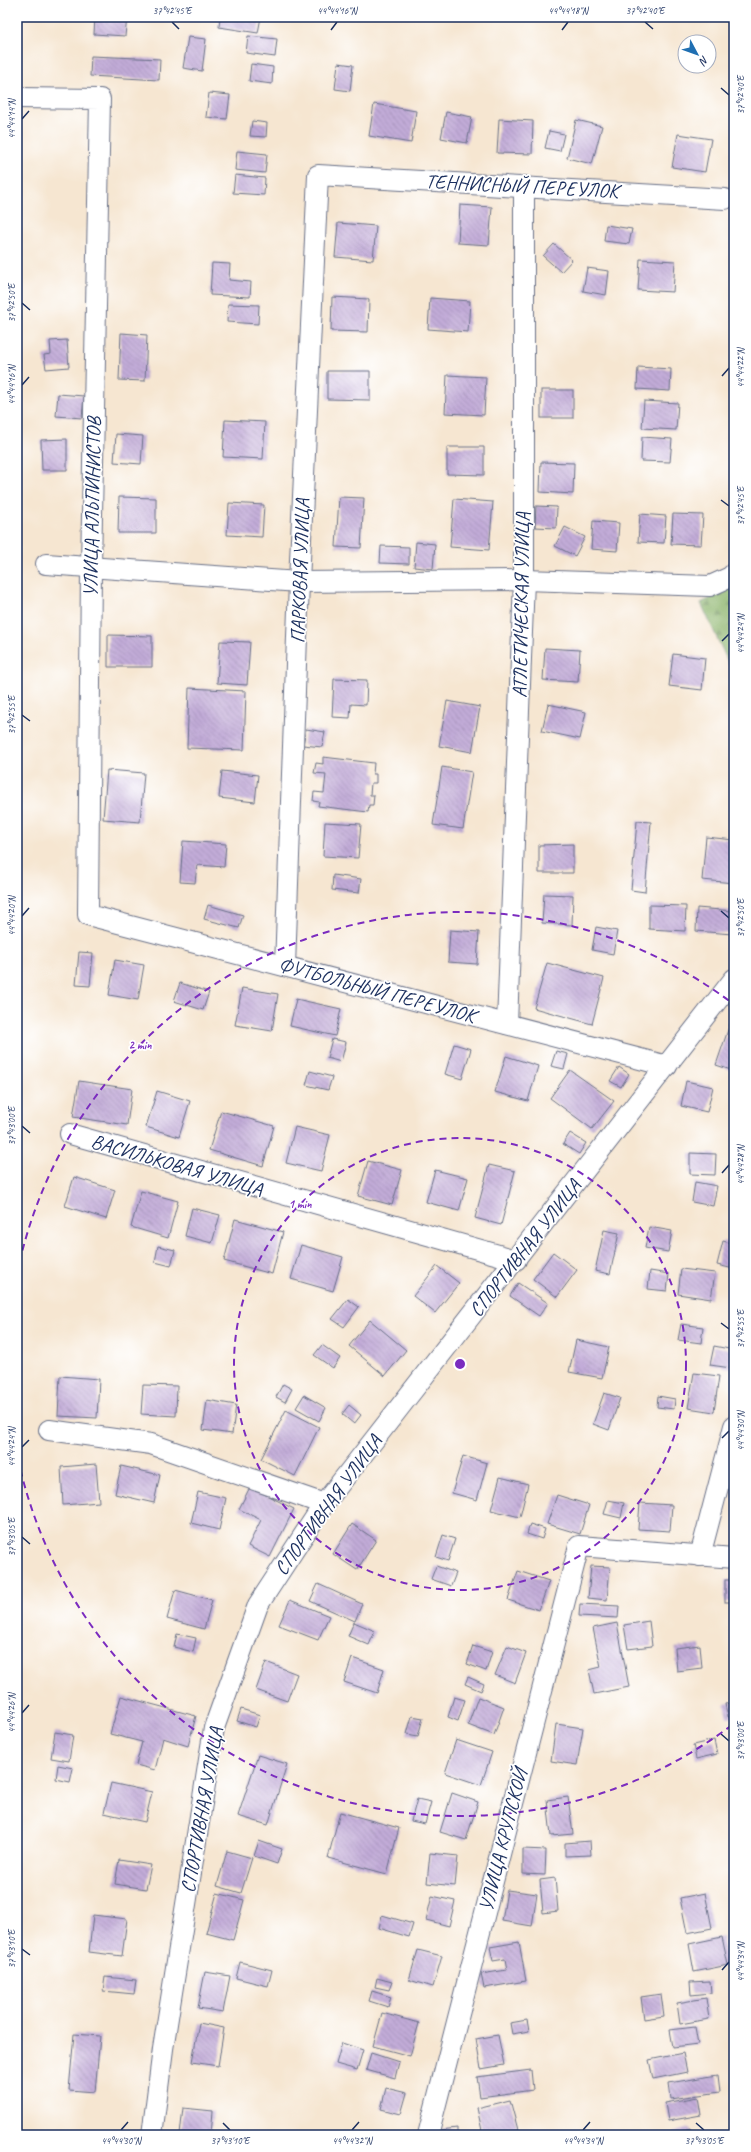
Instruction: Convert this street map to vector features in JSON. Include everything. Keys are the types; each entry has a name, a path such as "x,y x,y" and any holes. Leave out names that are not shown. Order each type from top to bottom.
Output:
{"street":[{"name":"УЛИЦА АЛЬПИНИСТОВ","path":"17,98 100,99 91,566 88,914"},
{"name":"ТЕННИСНЫЙ ПЕРЕУЛОК","path":"318,175 725,199"},
{"name":"ПАРКОВАЯ УЛИЦА","path":"286,966 299,582 318,175"},
{"name":"АТЛЕТИЧЕСКАЯ УЛИЦА","path":"507,1024 524,580 524,186"},
{"path":"46,564 299,582 524,580 710,586 730,577 734,573"},
{"name":"ФУТБОЛЬНЫЙ ПЕРЕУЛОК","path":"88,914 667,1066"},
{"name":"СПОРТИВНАЯ УЛИЦА","path":"152,2135 214,1728 258,1605 324,1504 734,979"},
{"name":"ВАСИЛЬКОВАЯ УЛИЦА","path":"70,1134 516,1260"},
{"path":"734,1426 700,1556 734,1558"},
{"path":"49,1430 151,1444 324,1504"},
{"name":"УЛИЦА КРУПСКОЙ","path":"428,2135 579,1546 700,1556"}],"green space":[{"path":"734,587 734,675 701,603"}],"building":[{"path":"95,17 127,17 125,36 94,34"},
{"path":"220,17 261,17 258,33 219,27"},
{"path":"248,36 277,39 275,57 246,53"},
{"path":"188,37 206,39 202,71 183,68"},
{"path":"91,56 160,59 159,80 90,76"},
{"path":"338,63 353,65 350,91 335,89"},
{"path":"251,64 273,67 272,84 249,81"},
{"path":"209,93 230,95 227,119 206,117"},
{"path":"374,104 416,111 411,143 369,136"},
{"path":"446,112 472,117 467,143 441,138"},
{"path":"499,119 533,121 532,154 497,153"},
{"path":"576,120 602,126 592,164 567,158"},
{"path":"252,121 267,123 266,137 250,136"},
{"path":"549,131 564,134 560,151 545,148"},
{"path":"678,134 711,139 705,172 672,167"},
{"path":"237,151 267,154 265,173 235,170"},
{"path":"235,175 265,178 264,195 233,193"},
{"path":"460,205 492,207 489,245 458,243"},
{"path":"338,223 376,226 373,260 335,257"},
{"path":"606,225 632,229 629,244 604,241"},
{"path":"554,244 572,260 561,272 543,256"},
{"path":"640,259 675,261 673,292 638,290"},
{"path":"212,263 230,264 229,280 251,282 250,297 210,295"},
{"path":"587,268 609,271 606,295 583,291"},
{"path":"332,297 369,299 368,332 331,331"},
{"path":"430,298 470,301 468,332 428,329"},
{"path":"228,304 259,305 258,324 227,322"},
{"path":"121,333 147,335 145,381 119,380"},
{"path":"67,340 69,367 46,369 44,355 51,354 50,341"},
{"path":"638,367 671,369 670,391 637,389"},
{"path":"327,371 370,371 370,400 327,399"},
{"path":"447,375 486,377 484,415 445,413"},
{"path":"541,390 573,390 573,418 541,418"},
{"path":"58,394 84,396 82,418 56,416"},
{"path":"644,401 678,403 676,430 642,428"},
{"path":"225,420 265,422 263,459 223,457"},
{"path":"116,434 143,436 141,464 114,462"},
{"path":"642,437 672,439 670,462 641,461"},
{"path":"67,439 67,470 42,470 41,440"},
{"path":"447,447 484,447 484,475 447,474"},
{"path":"541,462 574,463 573,494 540,492"},
{"path":"119,497 156,498 156,533 118,533"},
{"path":"339,497 364,498 361,548 336,547"},
{"path":"454,499 493,502 489,550 450,547"},
{"path":"229,503 264,505 262,537 227,535"},
{"path":"536,506 557,507 556,528 535,527"},
{"path":"640,514 666,516 664,543 638,542"},
{"path":"673,514 703,515 701,545 671,544"},
{"path":"593,521 619,523 617,551 591,549"},
{"path":"565,527 585,537 575,556 555,546"},
{"path":"416,542 435,544 433,569 414,567"},
{"path":"381,546 409,547 409,564 380,563"},
{"path":"108,635 152,636 152,667 108,667"},
{"path":"220,641 250,642 247,685 217,683"},
{"path":"545,648 580,650 578,682 543,680"},
{"path":"673,654 705,658 702,690 669,686"},
{"path":"334,679 367,680 366,705 351,704 350,718 332,717"},
{"path":"189,688 246,691 244,750 187,748"},
{"path":"447,701 480,707 472,752 439,746"},
{"path":"548,704 586,712 580,739 542,731"},
{"path":"306,729 325,732 322,747 303,745"},
{"path":"323,757 374,763 373,774 376,774 376,783 371,783 370,795 374,795 373,805 369,805 368,812 318,806 319,802 313,801 314,792 324,793 326,774 314,773 316,763 323,764"},
{"path":"442,767 472,772 463,829 433,825"},
{"path":"107,770 144,773 140,822 103,819"},
{"path":"222,771 258,775 255,802 219,798"},
{"path":"637,821 651,822 645,892 631,890"},
{"path":"325,822 361,824 358,858 323,856"},
{"path":"706,837 734,840 734,883 702,880"},
{"path":"183,841 226,844 224,867 197,865 195,883 180,882"},
{"path":"573,844 573,873 539,873 539,845"},
{"path":"333,875 361,879 359,893 332,890"},
{"path":"544,894 573,895 572,925 542,923"},
{"path":"208,905 243,915 239,928 204,919"},
{"path":"649,905 686,906 685,931 649,929"},
{"path":"697,908 733,911 732,934 696,931"},
{"path":"596,927 617,931 613,954 592,950"},
{"path":"450,930 479,932 477,964 448,962"},
{"path":"79,952 93,953 90,986 76,985"},
{"path":"115,960 144,965 138,1000 109,995"},
{"path":"547,963 604,978 592,1024 534,1008"},
{"path":"180,983 209,992 203,1010 174,1001"},
{"path":"242,988 278,994 272,1031 235,1025"},
{"path":"296,999 341,1009 335,1036 290,1026"},
{"path":"734,1000 734,1016 733,1017 730,1001"},
{"path":"730,1024 734,1026 734,1071 716,1065"},
{"path":"332,1039 346,1042 341,1062 327,1058"},
{"path":"454,1044 471,1049 462,1079 445,1074"},
{"path":"556,1051 568,1054 564,1069 551,1066"},
{"path":"506,1056 538,1066 528,1101 495,1092"},
{"path":"619,1067 629,1074 621,1087 610,1081"},
{"path":"570,1070 614,1101 592,1129 550,1098"},
{"path":"310,1071 332,1077 328,1090 306,1085"},
{"path":"79,1081 132,1089 127,1125 73,1117"},
{"path":"686,1081 713,1087 707,1112 681,1106"},
{"path":"157,1091 190,1101 179,1137 146,1127"},
{"path":"221,1111 274,1126 263,1166 209,1150"},
{"path":"295,1127 330,1135 321,1171 286,1163"},
{"path":"570,1133 586,1143 579,1154 563,1144"},
{"path":"690,1153 716,1154 715,1175 690,1174"},
{"path":"368,1161 402,1170 392,1205 358,1196"},
{"path":"489,1165 515,1171 501,1225 475,1218"},
{"path":"435,1170 468,1178 459,1211 426,1202"},
{"path":"74,1177 115,1190 106,1219 65,1206"},
{"path":"695,1182 717,1186 713,1206 692,1202"},
{"path":"141,1191 178,1201 168,1238 131,1227"},
{"path":"192,1208 220,1215 212,1243 185,1236"},
{"path":"235,1219 283,1232 272,1274 224,1261"},
{"path":"649,1227 672,1231 668,1252 645,1248"},
{"path":"604,1230 619,1233 610,1274 595,1271"},
{"path":"723,1241 734,1244 734,1269 717,1265"},
{"path":"301,1245 343,1257 333,1291 291,1279"},
{"path":"158,1246 175,1250 171,1266 155,1262"},
{"path":"553,1252 577,1270 557,1297 533,1279"},
{"path":"437,1266 459,1283 435,1313 413,1296"},
{"path":"681,1269 715,1273 711,1299 678,1294"},
{"path":"650,1271 669,1274 667,1291 648,1289"},
{"path":"518,1283 548,1303 539,1316 510,1296"},
{"path":"348,1299 359,1307 344,1327 332,1319"},
{"path":"370,1320 406,1350 385,1376 349,1346"},
{"path":"681,1324 703,1327 701,1343 678,1340"},
{"path":"576,1340 609,1347 602,1378 569,1372"},
{"path":"322,1345 340,1358 333,1368 314,1355"},
{"path":"714,1346 734,1350 731,1368 710,1365"},
{"path":"694,1373 719,1376 714,1412 688,1408"},
{"path":"60,1376 99,1379 97,1418 58,1416"},
{"path":"283,1384 292,1389 285,1402 276,1397"},
{"path":"143,1385 177,1386 176,1416 141,1414"},
{"path":"604,1393 620,1398 609,1430 593,1424"},
{"path":"304,1395 326,1408 319,1421 296,1408"},
{"path":"658,1396 675,1399 674,1409 657,1407"},
{"path":"207,1400 236,1405 232,1434 203,1430"},
{"path":"349,1405 361,1415 354,1424 342,1414"},
{"path":"286,1410 319,1427 295,1476 261,1459"},
{"path":"463,1456 487,1463 477,1500 452,1493"},
{"path":"96,1464 99,1502 63,1505 61,1467"},
{"path":"121,1466 160,1475 154,1503 115,1494"},
{"path":"500,1477 528,1484 520,1517 491,1510"},
{"path":"250,1487 294,1509 270,1557 248,1546 261,1520 239,1509"},
{"path":"198,1492 226,1498 219,1530 191,1523"},
{"path":"557,1495 589,1505 580,1534 547,1524"},
{"path":"608,1500 624,1503 621,1518 604,1514"},
{"path":"640,1503 672,1505 670,1531 638,1529"},
{"path":"352,1524 376,1540 357,1570 333,1554"},
{"path":"530,1524 545,1529 542,1539 527,1534"},
{"path":"443,1535 455,1539 448,1561 436,1557"},
{"path":"436,1566 456,1573 451,1586 431,1579"},
{"path":"591,1566 610,1567 607,1600 588,1598"},
{"path":"518,1571 549,1581 539,1610 508,1600"},
{"path":"725,1580 734,1580 734,1602 725,1602"},
{"path":"318,1584 362,1604 355,1621 310,1601"},
{"path":"175,1590 212,1600 204,1629 167,1619"},
{"path":"290,1600 329,1616 318,1640 279,1625"},
{"path":"580,1604 619,1606 618,1618 579,1616"},
{"path":"649,1621 652,1646 628,1649 624,1625"},
{"path":"354,1622 375,1631 369,1645 348,1636"},
{"path":"617,1623 629,1687 594,1694 589,1670 601,1667 593,1628"},
{"path":"177,1634 196,1638 193,1652 174,1647"},
{"path":"700,1645 702,1668 677,1671 675,1648"},
{"path":"473,1646 492,1652 486,1671 467,1664"},
{"path":"507,1646 526,1653 515,1683 495,1675"},
{"path":"352,1658 384,1669 377,1693 344,1682"},
{"path":"266,1662 297,1674 287,1701 256,1690"},
{"path":"468,1677 484,1684 481,1691 465,1684"},
{"path":"121,1696 196,1716 188,1746 163,1738 155,1770 136,1765 142,1742 110,1734"},
{"path":"454,1697 465,1700 458,1721 448,1717"},
{"path":"478,1697 504,1707 494,1735 468,1725"},
{"path":"734,1702 734,1716 728,1717 725,1704"},
{"path":"241,1709 260,1715 256,1727 237,1721"},
{"path":"412,1716 423,1718 418,1736 407,1734"},
{"path":"556,1724 583,1728 577,1765 551,1761"},
{"path":"55,1732 73,1735 69,1761 51,1758"},
{"path":"456,1740 492,1752 481,1785 445,1773"},
{"path":"714,1740 717,1754 696,1759 693,1745"},
{"path":"258,1755 287,1764 268,1825 238,1816"},
{"path":"58,1765 73,1768 70,1782 56,1779"},
{"path":"111,1783 152,1792 145,1822 104,1813"},
{"path":"452,1793 478,1802 466,1840 440,1832"},
{"path":"568,1797 573,1834 551,1836 547,1800"},
{"path":"417,1799 431,1802 425,1824 411,1821"},
{"path":"340,1812 399,1828 387,1874 328,1858"},
{"path":"259,1841 282,1849 277,1864 254,1856"},
{"path":"590,1841 591,1855 565,1856 565,1843"},
{"path":"523,1849 546,1850 545,1875 523,1874"},
{"path":"227,1851 252,1858 241,1893 217,1886"},
{"path":"430,1853 458,1856 455,1886 427,1883"},
{"path":"119,1860 151,1865 146,1889 115,1884"},
{"path":"555,1878 558,1911 543,1913 540,1880"},
{"path":"507,1890 537,1894 532,1926 502,1921"},
{"path":"217,1893 244,1900 233,1940 206,1933"},
{"path":"705,1893 712,1928 687,1933 680,1898"},
{"path":"432,1896 455,1901 449,1926 426,1920"},
{"path":"93,1915 127,1919 122,1956 89,1952"},
{"path":"382,1915 413,1924 409,1937 379,1928"},
{"path":"722,1937 728,1965 694,1972 689,1944"},
{"path":"734,1941 734,1958 733,1958 730,1942"},
{"path":"519,1942 526,1981 484,1988 481,1974 507,1970 505,1959 493,1961 490,1947"},
{"path":"418,1950 442,1956 433,1987 409,1980"},
{"path":"240,1962 272,1970 268,1986 236,1978"},
{"path":"205,1972 230,1976 223,2012 198,2008"},
{"path":"105,1977 136,1980 134,1994 103,1991"},
{"path":"377,1978 392,1982 389,1990 375,1987"},
{"path":"710,1981 711,1993 691,1995 690,1982"},
{"path":"372,1991 391,1997 388,2007 369,2001"},
{"path":"661,1994 664,2016 644,2019 641,1997"},
{"path":"706,1998 709,2019 680,2024 677,2003"},
{"path":"382,2013 419,2023 410,2056 373,2046"},
{"path":"527,2020 529,2031 512,2034 510,2023"},
{"path":"199,2023 224,2028 218,2066 192,2062"},
{"path":"695,2027 698,2044 673,2047 670,2030"},
{"path":"74,2034 100,2036 95,2092 69,2090"},
{"path":"498,2035 504,2065 481,2069 476,2039"},
{"path":"342,2043 363,2050 357,2070 336,2064"},
{"path":"371,2053 399,2062 395,2078 366,2070"},
{"path":"683,2053 687,2072 653,2079 649,2060"},
{"path":"531,2070 533,2090 480,2097 477,2077"},
{"path":"718,2075 720,2092 671,2099 669,2083"},
{"path":"386,2088 407,2093 401,2114 381,2109"},
{"path":"698,2097 701,2115 668,2121 665,2103"},
{"path":"510,2100 518,2130 500,2135 483,2135 477,2108"},
{"path":"183,2108 213,2111 211,2135 180,2135"},
{"path":"457,2128 457,2135 441,2135 441,2130"},
{"path":"690,2128 692,2135 668,2135"}]}
